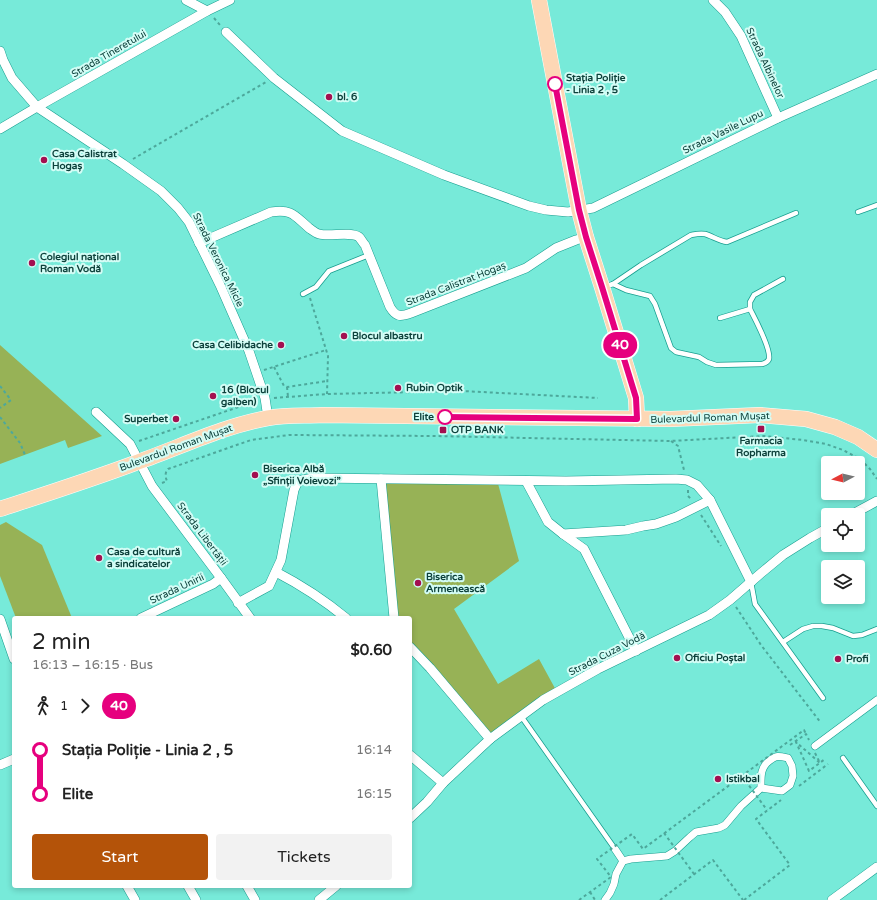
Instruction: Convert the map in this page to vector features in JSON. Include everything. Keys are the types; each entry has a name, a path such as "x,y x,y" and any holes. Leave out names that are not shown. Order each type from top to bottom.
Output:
{"main road":[{"path":"539,0 579,210 586,237 607,286 636,398 637,419"},
{"name":"Bulevardul Roman Mușat","path":"0,509 139,462 202,437 268,418 322,415 671,420 760,415 806,419 835,427 858,437 877,450"}],"street":[{"path":"186,0 207,11"},
{"name":"Strada Tineretului","path":"0,129 207,11 230,0"},
{"name":"Strada Albinelor","path":"713,0 725,12 741,36 778,118"},
{"name":"Strada Vasile Lupu","path":"226,32 274,78 342,131 444,175 529,206 546,210 568,212 593,208 778,118 877,74"},
{"name":"Strada Veronica Micle","path":"0,51 12,78 37,107 162,191 178,208 188,222 199,243 220,285 246,344 265,398 268,418"},
{"name":"Strada Calistrat Hogaș","path":"199,243 271,212 282,210 291,212 317,234 350,235 359,238 365,245 390,307 398,316 404,316 526,268 556,248 586,237"},
{"name":"Strada Libertății","path":"96,412 130,444 152,486 222,578 248,616"},
{"path":"238,602 269,586 281,560 294,490 298,481 313,478 526,481 687,480 698,485 710,500 751,582"},
{"path":"381,479 394,616"},
{"path":"526,481 548,522 584,549 636,651"},
{"path":"563,534 626,530 656,524 676,517 710,500"},
{"path":"864,508 877,501"},
{"name":"Strada Cuza Vodă","path":"412,816 427,802 443,783 490,739 543,700 598,669 709,615 730,600 783,555 821,532"},
{"path":"276,572 295,582 344,616"},
{"name":"Strada Unirii","path":"146,616 213,584 222,578"},
{"path":"0,619 12,653"},
{"path":"412,649 430,668 490,739"},
{"path":"815,746 877,700"},
{"path":"605,900 610,893 616,874 623,861 667,856 675,851 696,832 719,828 725,825 741,806 761,788 764,764 776,756 788,758 792,766 793,776 790,785 782,791 761,788"},
{"path":"412,757 443,783"},
{"path":"0,765 12,760"},
{"path":"615,849 623,861"},
{"path":"832,900 877,867"},
{"path":"128,888 135,900"},
{"path":"189,888 196,900"},
{"path":"248,888 255,900"},
{"path":"319,900 334,888"}],"lane":[{"path":"858,212 877,205"},
{"path":"607,286 691,234 706,235 727,242 796,213"},
{"path":"305,293 318,284 329,271 369,255"},
{"path":"607,286 650,296 655,304 671,348 676,352 699,357 716,365 762,364 767,363 769,360 769,350 750,309 750,302 754,296 783,279"},
{"path":"720,318 750,309"},
{"path":"751,582 755,604 823,698"},
{"path":"783,642 803,629 813,626 833,628 854,636 862,635 877,629"},
{"path":"521,716 615,849"},
{"path":"843,758 877,806"}],"path":[{"path":"207,11 226,32"},
{"path":"123,164 274,78"},
{"path":"305,293 328,356 327,394"},
{"path":"256,373 326,350"},
{"path":"274,367 284,386 287,387 288,397"},
{"path":"287,387 327,381"},
{"path":"0,386 11,400 0,408"},
{"path":"0,417 20,443 25,455"},
{"path":"152,486 167,481 165,476 166,470 168,469 251,440 283,436 442,436 670,441 764,436 810,441 826,444 843,450 860,459 877,479"},
{"path":"670,441 678,446 687,480 688,496 693,503"},
{"path":"698,509 722,548"},
{"path":"730,600 761,645 821,723"},
{"path":"580,900 610,877 598,859 632,834 642,849 804,730 806,734 790,746"},
{"path":"809,771 825,759"},
{"path":"798,787 828,764"},
{"path":"742,776 767,810"},
{"path":"660,900 713,860 743,900 790,865 756,819 786,796"},
{"path":"664,833 694,874"},
{"path":"590,892 595,900"}],"green space":[{"path":"0,345 102,436 68,448 65,440 0,464"},
{"path":"381,479 497,480 519,561 454,609 498,684 539,659 557,692 490,739 412,649 412,616 394,616"},
{"path":"6,522 42,545 71,616 15,616 0,576 0,525"}],"bus line":[{"name":"40","path":"445,417 637,419 636,398 579,210 555,84"}],"place":[{"name":"Stația Poliție - Linia 2 , 5","path":"555,84"},
{"name":"bl. 6","path":"329,97"},
{"name":"Casa Calistrat Hogaș","path":"44,160"},
{"name":"Colegiul național Roman Vodă","path":"32,263"},
{"name":"Blocul albastru","path":"344,336"},
{"name":"Casa Celibidache","path":"281,345"},
{"name":"Rubin Optik","path":"398,388"},
{"name":"16 (Blocul galben)","path":"213,396"},
{"name":"Elite","path":"445,417"},
{"name":"Superbet","path":"176,419"},
{"name":"Farmacia Ropharma","path":"761,429"},
{"name":"OTP BANK","path":"443,430"},
{"name":"Biserica Albă „Sfinții Voievozi”","path":"255,475"},
{"name":"Casa de cultură a sindicatelor","path":"99,558"},
{"name":"Biserica Armenească","path":"418,583"},
{"name":"Oficiu Poștal","path":"677,658"},
{"name":"Profi","path":"838,659"},
{"name":"Istikbal","path":"718,779"}]}
